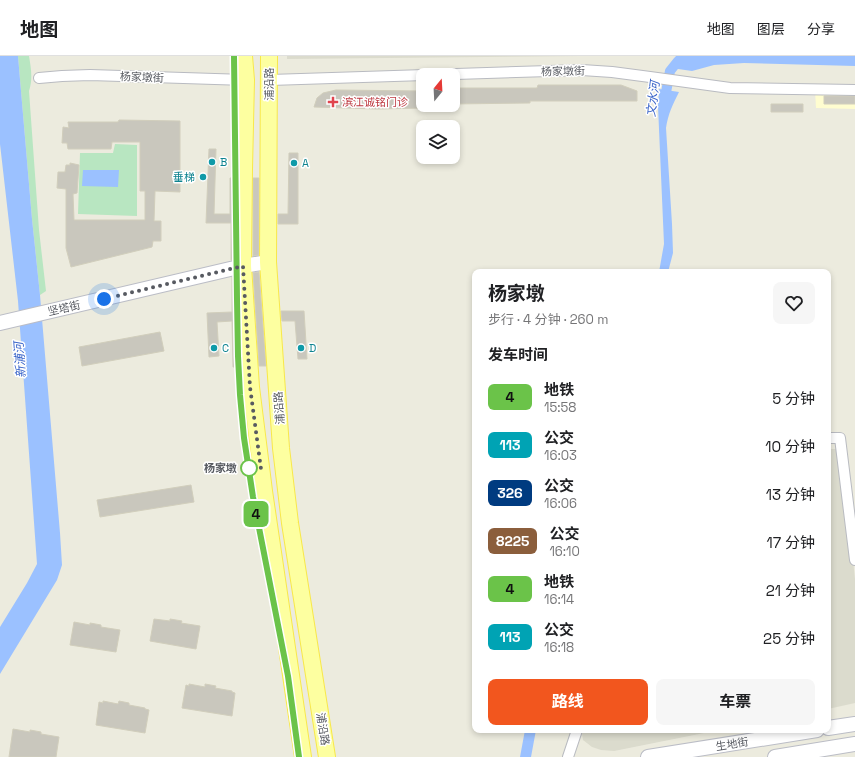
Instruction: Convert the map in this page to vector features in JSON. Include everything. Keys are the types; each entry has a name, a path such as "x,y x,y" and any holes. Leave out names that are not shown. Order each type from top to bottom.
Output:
{"main road":[{"path":"244,56 246,80 243,266 250,387 303,757"},
{"name":"浦沿路","path":"269,56 268,262 282,448 290,523 327,757"}],"street":[{"name":"杨家墩街","path":"270,80 582,70 612,72 730,88 855,90"},
{"name":"杨家墩街","path":"39,78 90,75 246,80"},
{"name":"坚塔街","path":"0,323 243,266 268,262"},
{"path":"831,438 840,438 855,560"},
{"path":"831,728 855,724"},
{"path":"568,757 576,733"},
{"name":"生地街","path":"648,757 798,733"},
{"path":"775,757 855,744"}],"shaded area":[{"path":"287,56 580,56 287,59"},
{"path":"815,90 855,91 855,109 816,108"},
{"path":"831,449 841,449 855,579 855,703 831,708"},
{"path":"704,733 614,751 601,750 592,747 583,740 582,734"}],"green space":[{"path":"18,56 29,56 31,69 29,91 39,230 46,291 40,295 32,219"},
{"path":"115,144 137,145 137,216 78,214 80,153 113,153"}],"water":[{"path":"0,56 18,56 40,295 62,565 57,580 0,674 0,627 37,564 18,301 0,144"},
{"path":"676,56 855,56 855,66 744,63 714,65 692,71 671,68"},
{"path":"659,89 679,92 669,114 666,128 673,253 669,269 660,269 664,244 658,106"},
{"path":"83,170 119,170 118,187 82,186"},
{"path":"524,733 535,733 531,757 520,757"}],"building":[{"path":"538,85 621,85 637,91 637,101 530,101 530,103 460,104 460,88 537,88"},
{"path":"336,90 416,91 416,108 377,109 314,107 317,98 323,93"},
{"path":"824,96 855,96 855,104 824,104"},
{"path":"771,104 803,104 803,112 771,112"},
{"path":"119,120 180,121 180,192 155,191 154,221 161,221 161,241 153,241 152,247 71,267 66,248 66,189 57,188 58,172 65,172 66,165 70,165 70,163 79,165 77,193 73,194 74,220 145,220 145,191 140,191 140,142 112,142 111,149 68,149 67,143 62,143 63,127 69,128 68,122 118,122"},
{"path":"209,149 216,149 214,214 230,214 230,178 234,178 234,259 231,260 231,223 206,223"},
{"path":"289,153 298,153 298,224 278,224 278,214 288,214"},
{"path":"253,178 259,178 259,255 253,256"},
{"path":"259,272 266,366 259,366 253,273"},
{"path":"232,277 234,277 240,367 233,367 232,321 217,322 219,356 209,357 207,313 232,312"},
{"path":"281,311 304,311 307,359 298,359 295,321 282,321"},
{"path":"160,332 164,351 82,366 79,347"},
{"path":"191,485 194,502 100,517 97,500"},
{"path":"154,619 170,621 170,619 182,621 181,623 200,626 196,649 150,641"},
{"path":"74,622 90,625 90,623 101,625 101,627 120,630 116,652 70,645"},
{"path":"189,684 205,687 205,684 216,686 215,688 232,691 235,693 232,716 182,708 186,685 189,686"},
{"path":"103,701 118,704 119,701 149,710 145,733 96,725 99,702 103,703"},
{"path":"13,729 30,732 30,730 41,732 41,734 59,737 56,757 9,757"}],"waterway":[{"name":"文水河","path":"664,103 670,71 678,61 681,61"}],"metro line":[{"name":"4","path":"234,56 238,356 240,395 244,438 253,497 288,676 299,757"}],"place":[{"name":"滨江诚铭门诊","path":"333,102"},
{"name":"B","path":"212,162"},
{"name":"A","path":"294,163"},
{"name":"垂梯","path":"203,177"},
{"name":"C","path":"214,348"},
{"name":"D","path":"301,348"},
{"name":"杨家墩","path":"249,468"}],"route":[{"path":"104,299 243,266 250,387 261,469 249,468"}],"water label":[{"name":"新浦河","path":"20,360"}]}
